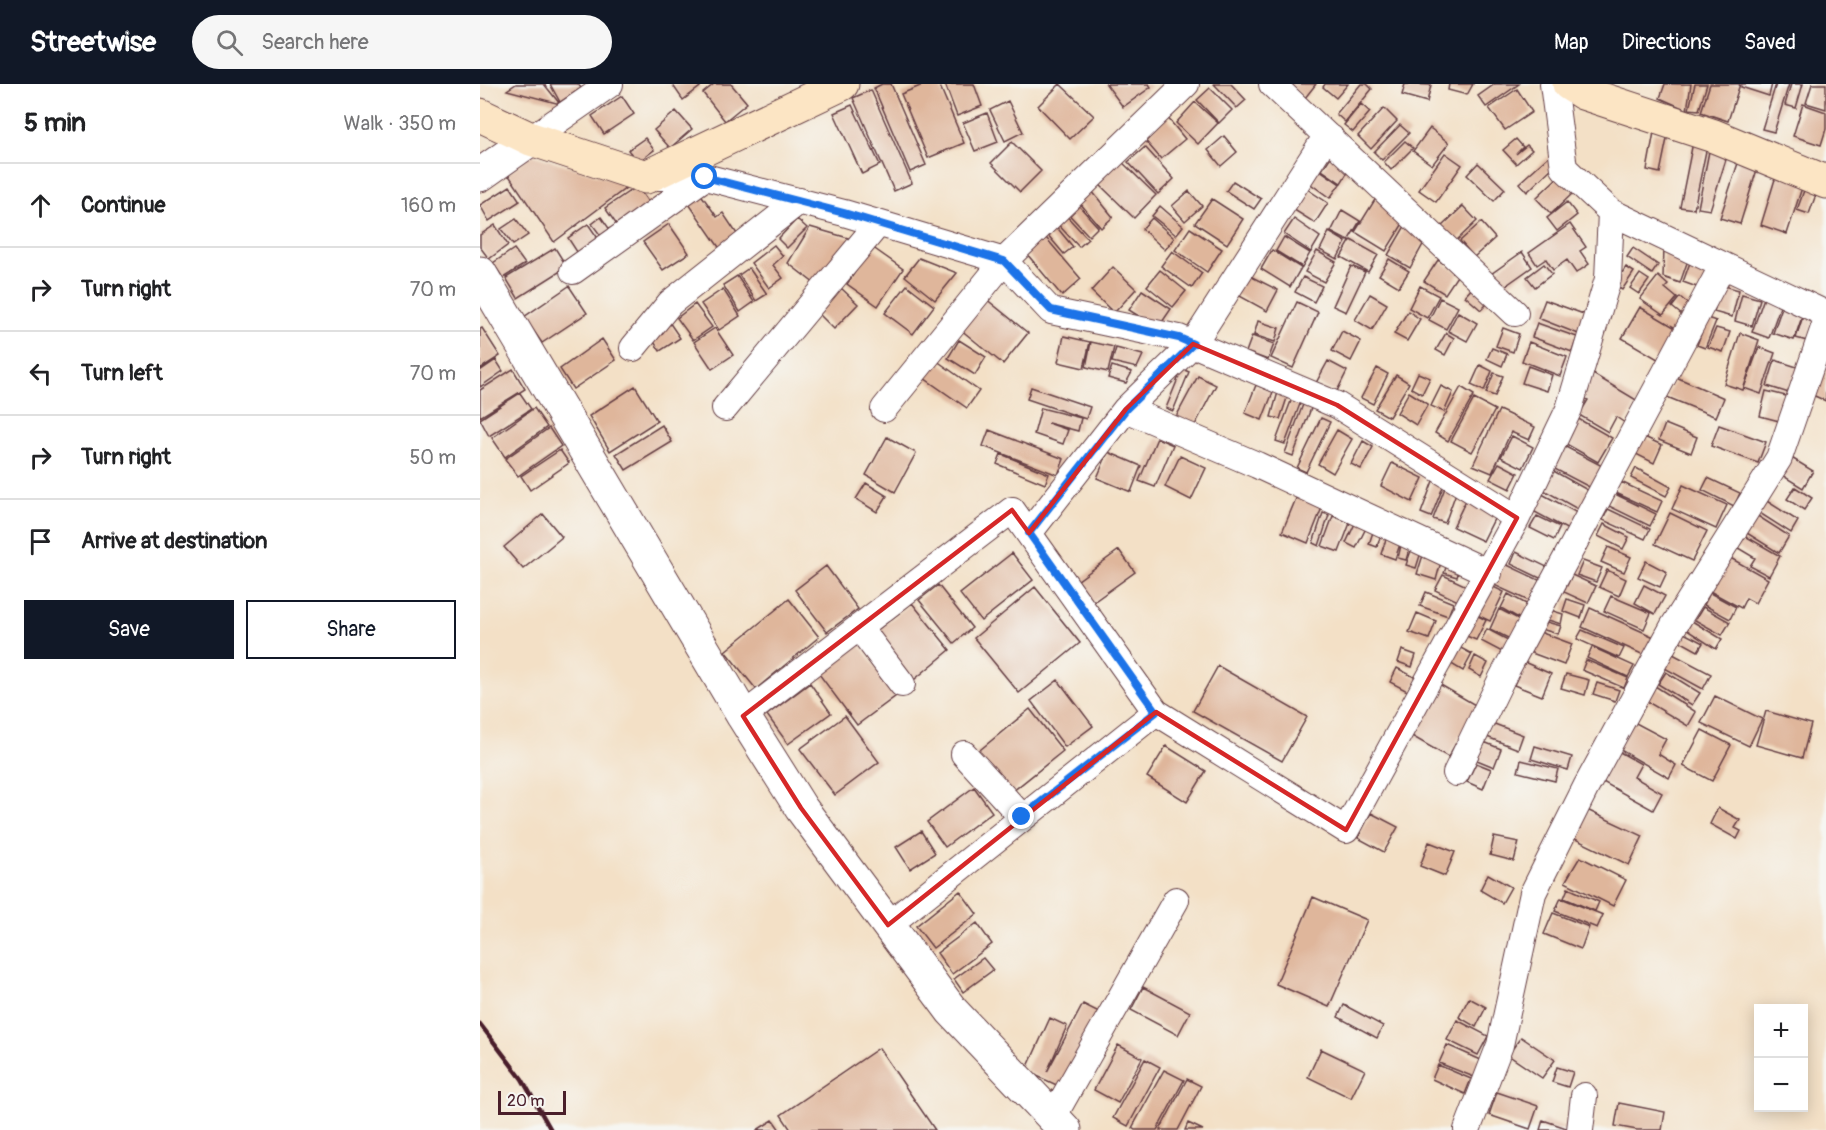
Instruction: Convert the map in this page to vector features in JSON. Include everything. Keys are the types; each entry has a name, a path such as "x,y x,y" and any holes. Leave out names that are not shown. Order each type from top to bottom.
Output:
{"main road":[{"path":"480,115 531,139 646,177 842,84"},
{"path":"1574,86 1714,136 1826,182"}],"street":[{"path":"480,176 610,84"},
{"path":"884,408 1004,261 1185,84"},
{"path":"1272,84 1515,313"},
{"path":"1574,86 1564,168 1611,212 1826,315"},
{"path":"1029,533 1126,409 1193,344 1322,143 1331,138"},
{"path":"646,177 705,177 799,201 1004,261 1051,310 1179,338 1336,405 1517,518"},
{"path":"573,271 705,177"},
{"path":"633,348 670,303 799,201"},
{"path":"743,716 1012,510 1156,712 1346,830 1452,633 1489,573 1569,409 1608,279 1611,212"},
{"path":"725,408 878,224"},
{"path":"1456,773 1502,678 1723,265"},
{"path":"480,273 743,716 801,808 952,1011 1059,1123 1176,900"},
{"path":"1467,1130 1500,1046 1533,893 1586,787 1673,627 1779,458 1826,322"},
{"path":"1126,409 1257,465 1489,573"},
{"path":"859,627 902,684"},
{"path":"888,925 1156,712"},
{"path":"964,754 1022,817"},
{"path":"1580,1130 1584,1096"}],"highlighted area":[{"path":"1193,344 1337,405 1517,518 1346,830 1156,712 888,925 801,808 743,716 1012,510 1029,533 1126,409"}],"building":[{"path":"516,84 544,84 560,104 507,90"},
{"path":"550,84 578,84 581,88 560,102"},
{"path":"672,84 698,84 700,87 683,100"},
{"path":"714,84 731,84 747,103 725,121 703,93"},
{"path":"882,84 891,84 926,165 910,172 874,88"},
{"path":"925,84 939,84 964,143 928,158 901,94"},
{"path":"945,84 974,84 982,106 957,116"},
{"path":"1060,84 1094,116 1070,139 1038,106"},
{"path":"1106,84 1149,84 1151,87 1123,107"},
{"path":"1214,84 1231,84 1246,100 1237,108"},
{"path":"1288,84 1316,84 1305,98"},
{"path":"1325,84 1348,84 1336,98 1323,87"},
{"path":"1361,84 1367,84 1372,89 1345,122 1336,114"},
{"path":"1405,84 1431,85 1427,102 1402,95"},
{"path":"1449,84 1473,84 1467,95 1448,90"},
{"path":"1495,84 1519,84 1486,107 1478,96"},
{"path":"1665,84 1691,84 1687,110 1660,98"},
{"path":"1695,84 1707,84 1699,110 1689,109"},
{"path":"1710,84 1740,84 1728,121 1701,112"},
{"path":"1742,84 1772,84 1769,96 1741,87"},
{"path":"1776,84 1789,84 1774,132 1762,129"},
{"path":"1791,84 1803,84 1796,108 1785,105"},
{"path":"1812,84 1826,84 1826,109 1806,103"},
{"path":"1210,88 1232,110 1219,123 1197,100"},
{"path":"1517,89 1532,112 1505,130 1489,108"},
{"path":"871,90 912,183 894,191 853,98"},
{"path":"622,96 634,114 604,134 592,116"},
{"path":"1008,101 1023,132 1005,141 990,110"},
{"path":"1195,102 1218,123 1198,144 1176,123"},
{"path":"1361,104 1370,112 1353,132 1344,125"},
{"path":"1803,104 1826,112 1826,129 1821,145 1793,136"},
{"path":"852,105 880,165 862,174 834,113"},
{"path":"1384,108 1397,121 1371,149 1358,136"},
{"path":"676,111 692,129 670,148 654,130"},
{"path":"987,113 998,142 975,151 963,123"},
{"path":"1167,117 1185,139 1161,159 1143,138"},
{"path":"1400,125 1409,133 1382,160 1374,152"},
{"path":"1430,128 1449,143 1432,165 1413,151"},
{"path":"1654,132 1668,134 1660,173 1647,170"},
{"path":"1224,136 1237,152 1221,166 1208,150"},
{"path":"645,138 654,150 638,162 628,150"},
{"path":"1516,139 1523,147 1516,154 1527,145 1532,150 1516,164 1503,150"},
{"path":"1405,141 1413,148 1391,170 1384,162"},
{"path":"1012,142 1041,171 1020,192 991,163"},
{"path":"1693,142 1707,146 1694,209 1680,207"},
{"path":"1710,146 1729,150 1710,210 1698,208"},
{"path":"1145,147 1174,179 1158,194 1128,162"},
{"path":"1445,153 1462,165 1436,202 1419,190"},
{"path":"532,155 630,185 554,242 508,174"},
{"path":"1332,155 1351,167 1341,183 1322,170"},
{"path":"1549,156 1556,164 1527,192 1519,183"},
{"path":"1740,157 1759,163 1740,224 1720,218"},
{"path":"1120,160 1156,195 1134,218 1098,183"},
{"path":"1478,163 1505,189 1494,201 1467,175"},
{"path":"1779,166 1806,175 1787,234 1761,225"},
{"path":"1317,168 1340,184 1330,198 1308,182"},
{"path":"1558,177 1573,193 1551,214 1536,198"},
{"path":"1233,181 1261,199 1254,209 1226,191"},
{"path":"1807,182 1819,186 1809,214 1797,210"},
{"path":"1087,185 1113,217 1101,228 1074,196"},
{"path":"510,186 520,201 489,221 480,205"},
{"path":"637,186 653,209 621,231 605,208"},
{"path":"1304,187 1328,203 1315,223 1291,208"},
{"path":"1189,191 1202,206 1185,221 1172,206"},
{"path":"700,193 717,217 723,213 741,240 723,253 687,201"},
{"path":"1072,198 1098,227 1089,236 1062,207"},
{"path":"1376,198 1407,217 1386,251 1355,232"},
{"path":"1212,199 1243,219 1227,244 1195,223"},
{"path":"1567,202 1577,215 1557,231 1547,218"},
{"path":"1160,206 1183,226 1176,235 1152,216"},
{"path":"1463,206 1477,221 1455,242 1441,227"},
{"path":"1061,210 1088,239 1079,247 1052,218"},
{"path":"1342,210 1360,221 1348,241 1331,232"},
{"path":"601,217 613,234 604,240 592,224"},
{"path":"1152,218 1174,238 1165,250 1142,229"},
{"path":"516,219 528,235 513,245 501,229"},
{"path":"797,219 807,228 787,248 778,239"},
{"path":"1050,219 1073,247 1064,254 1041,227"},
{"path":"1294,219 1320,237 1311,252 1284,234"},
{"path":"1481,222 1495,238 1474,257 1460,241"},
{"path":"588,224 602,244 581,258 568,238"},
{"path":"669,224 689,253 663,270 643,242"},
{"path":"1570,224 1586,247 1580,251 1589,264 1576,273 1567,260 1553,270 1546,259 1537,265 1529,253"},
{"path":"495,225 508,245 489,259 480,247 480,235"},
{"path":"1405,226 1426,239 1410,268 1388,255"},
{"path":"810,227 855,240 819,287 788,263"},
{"path":"1190,228 1222,249 1207,272 1175,250"},
{"path":"1041,232 1081,279 1062,296 1022,248"},
{"path":"1329,232 1346,242 1337,259 1320,250"},
{"path":"1284,237 1310,253 1302,267 1276,251"},
{"path":"1351,240 1378,255 1368,272 1341,257"},
{"path":"774,245 783,256 773,265 783,278 769,288 751,263"},
{"path":"872,247 903,269 878,306 847,284"},
{"path":"555,248 567,267 518,298 506,278"},
{"path":"1633,248 1658,265 1652,274 1627,257"},
{"path":"1664,248 1689,257 1680,283 1663,277"},
{"path":"514,249 525,264 503,278 493,263"},
{"path":"1272,250 1301,268 1290,287 1261,269"},
{"path":"1172,251 1202,273 1192,288 1161,266"},
{"path":"1317,251 1336,262 1324,282 1305,272"},
{"path":"1522,252 1532,267 1501,289 1491,274"},
{"path":"1692,257 1713,264 1705,290 1683,282"},
{"path":"919,258 957,273 935,300 905,276"},
{"path":"1389,259 1409,271 1399,287 1379,275"},
{"path":"1438,260 1459,273 1445,294 1424,281"},
{"path":"1544,264 1552,274 1535,287 1527,277"},
{"path":"1351,266 1365,272 1346,312 1333,306"},
{"path":"1113,267 1136,289 1114,313 1091,291"},
{"path":"1626,267 1634,272 1622,290 1614,285"},
{"path":"749,268 767,294 756,301 739,275"},
{"path":"1160,270 1186,291 1173,307 1147,286"},
{"path":"1246,274 1278,290 1267,311 1236,294"},
{"path":"1640,274 1649,280 1639,294 1630,288"},
{"path":"737,276 754,302 740,312 723,285"},
{"path":"1658,276 1668,285 1665,288 1677,298 1663,315 1640,299"},
{"path":"1303,277 1322,286 1314,302 1295,292"},
{"path":"907,285 934,306 913,334 885,313"},
{"path":"1721,285 1739,290 1732,317 1714,312"},
{"path":"569,286 587,313 542,343 524,317"},
{"path":"1420,286 1439,296 1427,318 1409,308"},
{"path":"1474,286 1490,301 1481,310 1465,296"},
{"path":"841,288 858,304 834,329 818,313"},
{"path":"723,289 740,316 719,330 701,304"},
{"path":"1142,290 1171,309 1158,328 1129,310"},
{"path":"980,294 1028,333 1003,364 955,325"},
{"path":"1370,294 1387,304 1372,330 1355,320"},
{"path":"1742,294 1760,299 1752,326 1735,321"},
{"path":"1765,295 1782,301 1769,338 1752,332"},
{"path":"1680,297 1691,306 1683,316 1672,307"},
{"path":"1440,298 1458,307 1446,329 1429,320"},
{"path":"1545,300 1589,316 1581,335 1538,318"},
{"path":"1297,302 1318,312 1293,368 1271,358"},
{"path":"695,304 712,327 693,340 677,318"},
{"path":"1640,307 1679,330 1661,361 1622,338"},
{"path":"1782,307 1803,314 1794,340 1773,333"},
{"path":"1408,311 1420,319 1407,341 1394,334"},
{"path":"1458,312 1477,323 1467,341 1448,331"},
{"path":"1803,316 1814,319 1807,341 1796,338"},
{"path":"1707,318 1716,321 1705,348 1697,345"},
{"path":"667,319 680,338 660,351 647,331"},
{"path":"1258,321 1279,328 1275,342 1254,335"},
{"path":"1537,323 1577,337 1572,352 1532,337"},
{"path":"482,328 500,356 480,369 480,329"},
{"path":"715,328 733,355 712,369 694,342"},
{"path":"1503,328 1519,334 1513,352 1496,346"},
{"path":"1716,328 1730,332 1723,352 1708,347"},
{"path":"1342,331 1361,341 1351,361 1332,351"},
{"path":"1446,333 1454,338 1445,355 1436,350"},
{"path":"1740,333 1759,340 1743,390 1724,384"},
{"path":"1064,336 1090,342 1084,368 1058,362"},
{"path":"1252,336 1274,344 1268,360 1246,352"},
{"path":"602,339 616,360 573,389 560,369"},
{"path":"959,340 986,357 975,375 948,358"},
{"path":"1091,342 1114,347 1108,372 1086,367"},
{"path":"1529,342 1567,357 1560,376 1522,361"},
{"path":"1759,347 1775,353 1761,394 1744,388"},
{"path":"1116,348 1143,355 1137,368 1112,362"},
{"path":"1492,348 1507,354 1502,366 1487,359"},
{"path":"933,358 979,391 967,408 921,376"},
{"path":"496,360 503,371 480,387 480,371"},
{"path":"1775,360 1800,368 1792,394 1767,386"},
{"path":"1328,361 1347,371 1336,393 1316,383"},
{"path":"1821,364 1826,366 1826,401 1808,393"},
{"path":"1480,365 1492,371 1484,391 1471,385"},
{"path":"1112,366 1132,372 1126,383 1108,378"},
{"path":"1528,366 1552,375 1547,391 1522,383"},
{"path":"1377,368 1388,374 1373,404 1361,398"},
{"path":"513,369 525,389 480,417 480,390"},
{"path":"1182,369 1189,372 1173,411 1166,408"},
{"path":"1418,373 1430,378 1422,394 1411,388"},
{"path":"1494,373 1503,376 1495,396 1486,393"},
{"path":"1593,374 1638,401 1625,423 1616,417 1608,432 1579,415 1588,400 1580,396"},
{"path":"1396,375 1409,383 1389,417 1375,409"},
{"path":"1198,376 1216,385 1194,427 1176,417"},
{"path":"1676,377 1724,398 1716,417 1667,397"},
{"path":"1256,385 1273,392 1262,420 1245,413"},
{"path":"635,386 657,421 610,451 589,416"},
{"path":"1441,386 1453,392 1444,412 1431,406"},
{"path":"1031,387 1090,407 1086,419 1027,399"},
{"path":"1461,387 1474,395 1448,441 1435,433"},
{"path":"1766,391 1790,397 1783,422 1760,416"},
{"path":"1278,392 1288,395 1280,419 1271,417"},
{"path":"1409,392 1428,404 1416,425 1397,413"},
{"path":"520,393 531,409 489,436 480,419"},
{"path":"1294,393 1303,396 1285,444 1276,441"},
{"path":"1305,399 1313,403 1293,456 1285,453"},
{"path":"1474,399 1495,410 1472,452 1451,441"},
{"path":"534,408 547,427 505,457 492,438"},
{"path":"1041,408 1081,418 1078,431 1048,423 1068,430 1063,444 1034,434"},
{"path":"1499,410 1535,427 1529,440 1511,432 1492,473 1473,465"},
{"path":"1575,417 1612,438 1598,462 1561,441"},
{"path":"1321,418 1330,422 1306,472 1297,468"},
{"path":"1665,424 1697,437 1691,453 1659,440"},
{"path":"662,425 672,442 626,470 616,454"},
{"path":"1719,425 1766,442 1758,463 1711,446"},
{"path":"549,428 561,446 518,476 505,459"},
{"path":"989,430 1064,459 1058,475 983,446"},
{"path":"1337,430 1352,439 1333,473 1318,464"},
{"path":"1512,436 1533,447 1523,468 1501,457"},
{"path":"1642,436 1662,445 1654,463 1634,453"},
{"path":"887,437 916,453 895,492 866,475"},
{"path":"1157,438 1173,445 1155,487 1139,481"},
{"path":"1363,441 1373,447 1361,469 1351,464"},
{"path":"1560,444 1608,469 1597,491 1549,466"},
{"path":"560,450 569,463 530,490 521,476"},
{"path":"1108,452 1141,466 1131,492 1097,478"},
{"path":"1001,454 1049,474 1045,484 997,464"},
{"path":"1180,456 1206,468 1191,500 1165,487"},
{"path":"1790,457 1813,471 1803,488 1780,474"},
{"path":"1392,463 1423,478 1412,502 1381,486"},
{"path":"1499,463 1518,473 1510,489 1490,479"},
{"path":"1636,468 1671,487 1666,496 1631,478"},
{"path":"1550,469 1591,492 1581,511 1540,488"},
{"path":"1708,478 1740,493 1734,506 1702,490"},
{"path":"1433,481 1444,484 1431,517 1421,513"},
{"path":"1621,482 1662,501 1657,512 1616,493"},
{"path":"866,483 887,496 877,512 856,499"},
{"path":"1446,485 1457,490 1445,523 1433,519"},
{"path":"1683,485 1727,505 1716,529 1672,509"},
{"path":"1795,487 1812,498 1804,510 1787,499"},
{"path":"1300,489 1325,500 1308,543 1282,532"},
{"path":"1542,494 1581,515 1572,532 1533,511"},
{"path":"1615,494 1656,514 1650,526 1609,506"},
{"path":"1467,498 1497,513 1483,541 1453,527"},
{"path":"1762,498 1798,521 1791,533 1755,510"},
{"path":"1608,509 1650,529 1645,539 1603,520"},
{"path":"1323,513 1329,515 1319,546 1313,543"},
{"path":"1670,513 1707,531 1692,561 1655,544"},
{"path":"1753,513 1789,536 1779,553 1742,530"},
{"path":"543,514 562,537 523,569 504,547"},
{"path":"1333,516 1350,523 1339,552 1322,546"},
{"path":"1537,516 1560,527 1554,540 1530,528"},
{"path":"1358,517 1369,522 1356,548 1346,543"},
{"path":"1604,524 1629,537 1623,549 1598,536"},
{"path":"1374,529 1382,531 1377,547 1369,544"},
{"path":"1388,533 1402,538 1395,559 1381,554"},
{"path":"1740,533 1780,556 1769,576 1750,566 1755,558 1733,545"},
{"path":"1402,541 1411,543 1406,560 1398,558"},
{"path":"1414,542 1423,546 1416,568 1406,565"},
{"path":"1608,547 1631,557 1624,572 1601,562"},
{"path":"1119,550 1135,572 1092,603 1077,581"},
{"path":"1424,552 1442,558 1436,580 1417,574"},
{"path":"1516,552 1547,567 1542,579 1511,564"},
{"path":"1012,553 1033,580 981,621 960,594"},
{"path":"1725,555 1768,579 1755,603 1746,598 1741,608 1706,589 1711,579 1718,582 1712,579"},
{"path":"1449,559 1461,564 1457,577 1444,573"},
{"path":"1583,561 1602,568 1596,582 1577,575"},
{"path":"1646,561 1667,572 1660,587 1638,577"},
{"path":"1503,563 1541,581 1531,602 1492,584"},
{"path":"826,566 858,609 827,632 795,590"},
{"path":"1607,570 1626,579 1619,596 1599,587"},
{"path":"1443,575 1471,588 1464,604 1435,590"},
{"path":"1572,575 1596,586 1588,603 1564,592"},
{"path":"1485,583 1504,592 1490,621 1471,612"},
{"path":"938,585 972,628 954,643 919,600"},
{"path":"1644,585 1665,596 1655,614 1635,603"},
{"path":"1035,587 1080,643 1019,693 974,638"},
{"path":"1426,592 1453,603 1448,616 1420,606"},
{"path":"1710,593 1736,607 1730,619 1704,605"},
{"path":"1508,594 1530,606 1522,620 1501,608"},
{"path":"1611,596 1651,613 1644,629 1604,611"},
{"path":"789,599 819,637 756,689 725,651"},
{"path":"1567,599 1585,605 1581,618 1563,611"},
{"path":"912,603 950,650 909,684 871,635"},
{"path":"1703,607 1730,622 1722,635 1695,620"},
{"path":"1590,608 1654,637 1646,656 1582,627"},
{"path":"1499,609 1524,622 1514,641 1490,629"},
{"path":"1547,609 1563,614 1561,624 1545,619"},
{"path":"1417,613 1436,621 1429,639 1409,632"},
{"path":"1472,613 1486,620 1476,640 1462,634"},
{"path":"1543,621 1561,626 1558,634 1541,629"},
{"path":"1692,621 1722,639 1716,649 1687,630"},
{"path":"1487,629 1508,640 1502,652 1481,641"},
{"path":"1582,630 1624,648 1619,658 1577,639"},
{"path":"1537,631 1572,644 1564,665 1529,652"},
{"path":"1682,632 1703,643 1698,651 1678,640"},
{"path":"856,640 896,696 857,725 816,670"},
{"path":"1457,646 1472,654 1463,671 1448,662"},
{"path":"1592,647 1634,666 1628,677 1587,658"},
{"path":"1402,650 1416,655 1412,667 1398,662"},
{"path":"1669,652 1711,674 1703,689 1661,666"},
{"path":"1475,656 1488,663 1481,677 1469,670"},
{"path":"1586,660 1628,678 1624,688 1582,670"},
{"path":"1524,662 1551,674 1542,696 1514,685"},
{"path":"1218,666 1307,717 1282,761 1193,711"},
{"path":"1397,668 1418,679 1411,693 1390,682"},
{"path":"1666,672 1700,693 1692,705 1658,684"},
{"path":"1566,674 1589,680 1585,695 1561,688"},
{"path":"1058,680 1093,726 1065,747 1031,701"},
{"path":"810,683 831,713 788,744 767,715"},
{"path":"1597,683 1619,690 1615,701 1593,694"},
{"path":"1439,684 1477,706 1448,757 1410,735"},
{"path":"1655,686 1696,712 1688,726 1646,701"},
{"path":"1715,696 1762,719 1749,746 1701,723"},
{"path":"1030,709 1063,751 1008,795 975,754"},
{"path":"1766,711 1811,724 1802,758 1756,745"},
{"path":"845,716 879,762 835,795 800,749"},
{"path":"1632,721 1666,739 1658,754 1676,765 1669,778 1617,748"},
{"path":"1492,723 1523,735 1518,749 1487,737"},
{"path":"1702,730 1731,745 1712,781 1683,766"},
{"path":"1484,742 1501,749 1494,767 1477,760"},
{"path":"1166,746 1206,771 1187,802 1147,777"},
{"path":"1535,746 1572,757 1568,770 1531,759"},
{"path":"1618,751 1641,764 1634,777 1662,793 1653,810 1601,781"},
{"path":"1521,760 1558,769 1555,781 1518,772"},
{"path":"1476,763 1491,769 1483,789 1467,782"},
{"path":"974,787 992,812 945,847 927,822"},
{"path":"1718,808 1740,820 1735,828 1741,831 1737,839 1710,824"},
{"path":"1587,810 1643,836 1629,865 1573,838"},
{"path":"1371,813 1398,827 1384,852 1358,838"},
{"path":"921,831 935,853 910,869 896,847"},
{"path":"1494,837 1519,842 1514,861 1490,855"},
{"path":"1429,842 1455,852 1445,876 1420,866"},
{"path":"1580,857 1626,880 1613,906 1565,882"},
{"path":"1488,874 1511,887 1502,903 1480,890"},
{"path":"1568,888 1599,902 1595,911 1564,898"},
{"path":"960,891 977,914 933,948 916,926"},
{"path":"1313,897 1367,920 1329,1007 1276,984"},
{"path":"1561,898 1603,915 1597,928 1555,911"},
{"path":"1553,913 1589,927 1581,949 1544,934"},
{"path":"977,923 992,944 952,974 937,953"},
{"path":"983,958 993,970 963,992 954,979"},
{"path":"1143,987 1190,1012 1178,1035 1131,1010"},
{"path":"1469,998 1486,1007 1476,1027 1459,1017"},
{"path":"1083,1004 1099,1012 1061,1087 1026,1071 1050,1018 1067,1026 1047,1072"},
{"path":"1344,1005 1383,1026 1377,1038 1338,1017"},
{"path":"1457,1020 1488,1036 1478,1055 1447,1040"},
{"path":"1521,1037 1555,1060 1542,1078 1508,1055"},
{"path":"1118,1045 1142,1058 1118,1103 1094,1090"},
{"path":"1447,1045 1481,1060 1474,1077 1439,1063"},
{"path":"879,1048 935,1130 791,1130 781,1115"},
{"path":"1321,1049 1365,1070 1351,1098 1308,1077"},
{"path":"1145,1059 1160,1067 1128,1126 1113,1118"},
{"path":"1438,1065 1471,1079 1465,1094 1432,1079"},
{"path":"1557,1067 1573,1072 1568,1087 1552,1082"},
{"path":"1164,1070 1184,1080 1157,1130 1135,1130 1132,1128"},
{"path":"1187,1079 1201,1086 1178,1130 1160,1130"},
{"path":"1497,1092 1538,1106 1530,1129 1489,1115"},
{"path":"1619,1103 1665,1112 1662,1130 1637,1130 1615,1126"},
{"path":"773,1120 780,1130 757,1130"},
{"path":"1543,1120 1572,1130 1540,1130"},
{"path":"1188,1123 1203,1130 1185,1130"}],"railway":[{"path":"480,1024 522,1079 551,1130"}],"route":[{"path":"705,177 844,213 1004,261 1051,310 1179,338 1193,344 1126,409 1029,533 1156,712 1022,817"}]}
